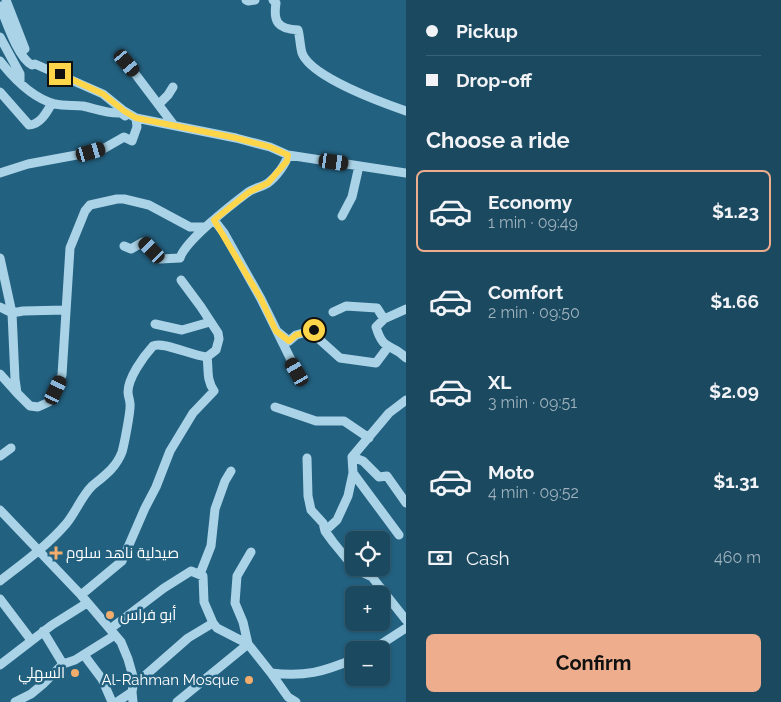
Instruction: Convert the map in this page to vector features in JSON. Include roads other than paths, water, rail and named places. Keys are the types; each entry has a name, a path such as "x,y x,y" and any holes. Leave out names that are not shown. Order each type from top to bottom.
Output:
{"street":[{"path":"6,0 24,47 36,64"},
{"path":"246,0 254,0"},
{"path":"273,0 276,3 274,14 277,22 280,26 298,30 302,53 309,62 354,91 406,111"},
{"path":"0,6 16,43 27,62 32,65 36,64 103,94 136,118 173,124 250,142 288,155 406,173"},
{"path":"0,37 20,74 20,82"},
{"path":"0,61 12,77 52,103 79,106 112,114 122,113 129,120 136,118"},
{"path":"127,63 173,124"},
{"path":"159,104 173,87"},
{"path":"0,92 29,125 34,125 41,120 52,103"},
{"path":"0,173 28,164 108,147 124,136 132,141 137,127 136,118"},
{"path":"124,246 131,249 143,242 160,259 180,258 184,248 205,227 249,192 268,183 287,161 288,155"},
{"path":"342,216 352,197 359,166"},
{"path":"0,374 30,406 38,407 49,402 53,397 62,375 70,248 85,212 90,206 117,198 124,199 149,205 190,227 205,227"},
{"path":"214,220 261,299 297,372"},
{"path":"0,258 12,313 14,379 17,394"},
{"path":"0,581 40,550 67,523 84,497 112,469 118,460 124,442 131,405 128,392 136,369 146,353 156,344 162,344 184,353 207,357 216,350 218,333 202,307 181,280"},
{"path":"333,312 346,306 377,308 384,319"},
{"path":"0,307 12,313 65,310"},
{"path":"406,309 384,319 376,327 380,341 388,347 399,351 406,358"},
{"path":"155,324 182,330 210,322"},
{"path":"276,331 289,341 296,335 314,330 320,340 340,358 376,363 388,347"},
{"path":"81,594 122,561 156,487 170,451 192,413 214,391 207,376 207,357"},
{"path":"325,531 337,520 344,507 353,473 352,457 388,413 402,401 406,400"},
{"path":"275,407 316,421 344,421 369,438"},
{"path":"0,456 11,448"},
{"path":"352,457 363,460 379,477 386,476 406,503"},
{"path":"307,458 308,496 311,510 323,522 325,531 355,569 372,577 406,620"},
{"path":"200,574 211,546 215,509 231,470"},
{"path":"353,473 399,534"},
{"path":"0,510 81,594 113,632 124,649 134,680 133,702"},
{"path":"251,552 236,576 235,603 243,622 248,644 288,697 296,702"},
{"path":"15,702 31,694 63,664 84,655 178,579 191,571 203,576 204,602 213,623 217,628 248,644"},
{"path":"0,598 31,640"},
{"path":"0,665 31,640 87,603"},
{"path":"134,680 140,680 188,638 213,623"},
{"path":"386,641 406,628"},
{"path":"44,631 63,664"},
{"path":"177,702 248,644"},
{"path":"84,655 102,679 112,702"},
{"path":"271,674 291,676 313,673 345,662"},
{"path":"117,702 132,692"}],"place":[{"name":"صيدلية ناهد سلوم","path":"56,553"},
{"name":"أبو فراس","path":"110,615"},
{"name":"السهلي","path":"75,673"},
{"name":"Al-Rahman Mosque","path":"249,680"}]}
